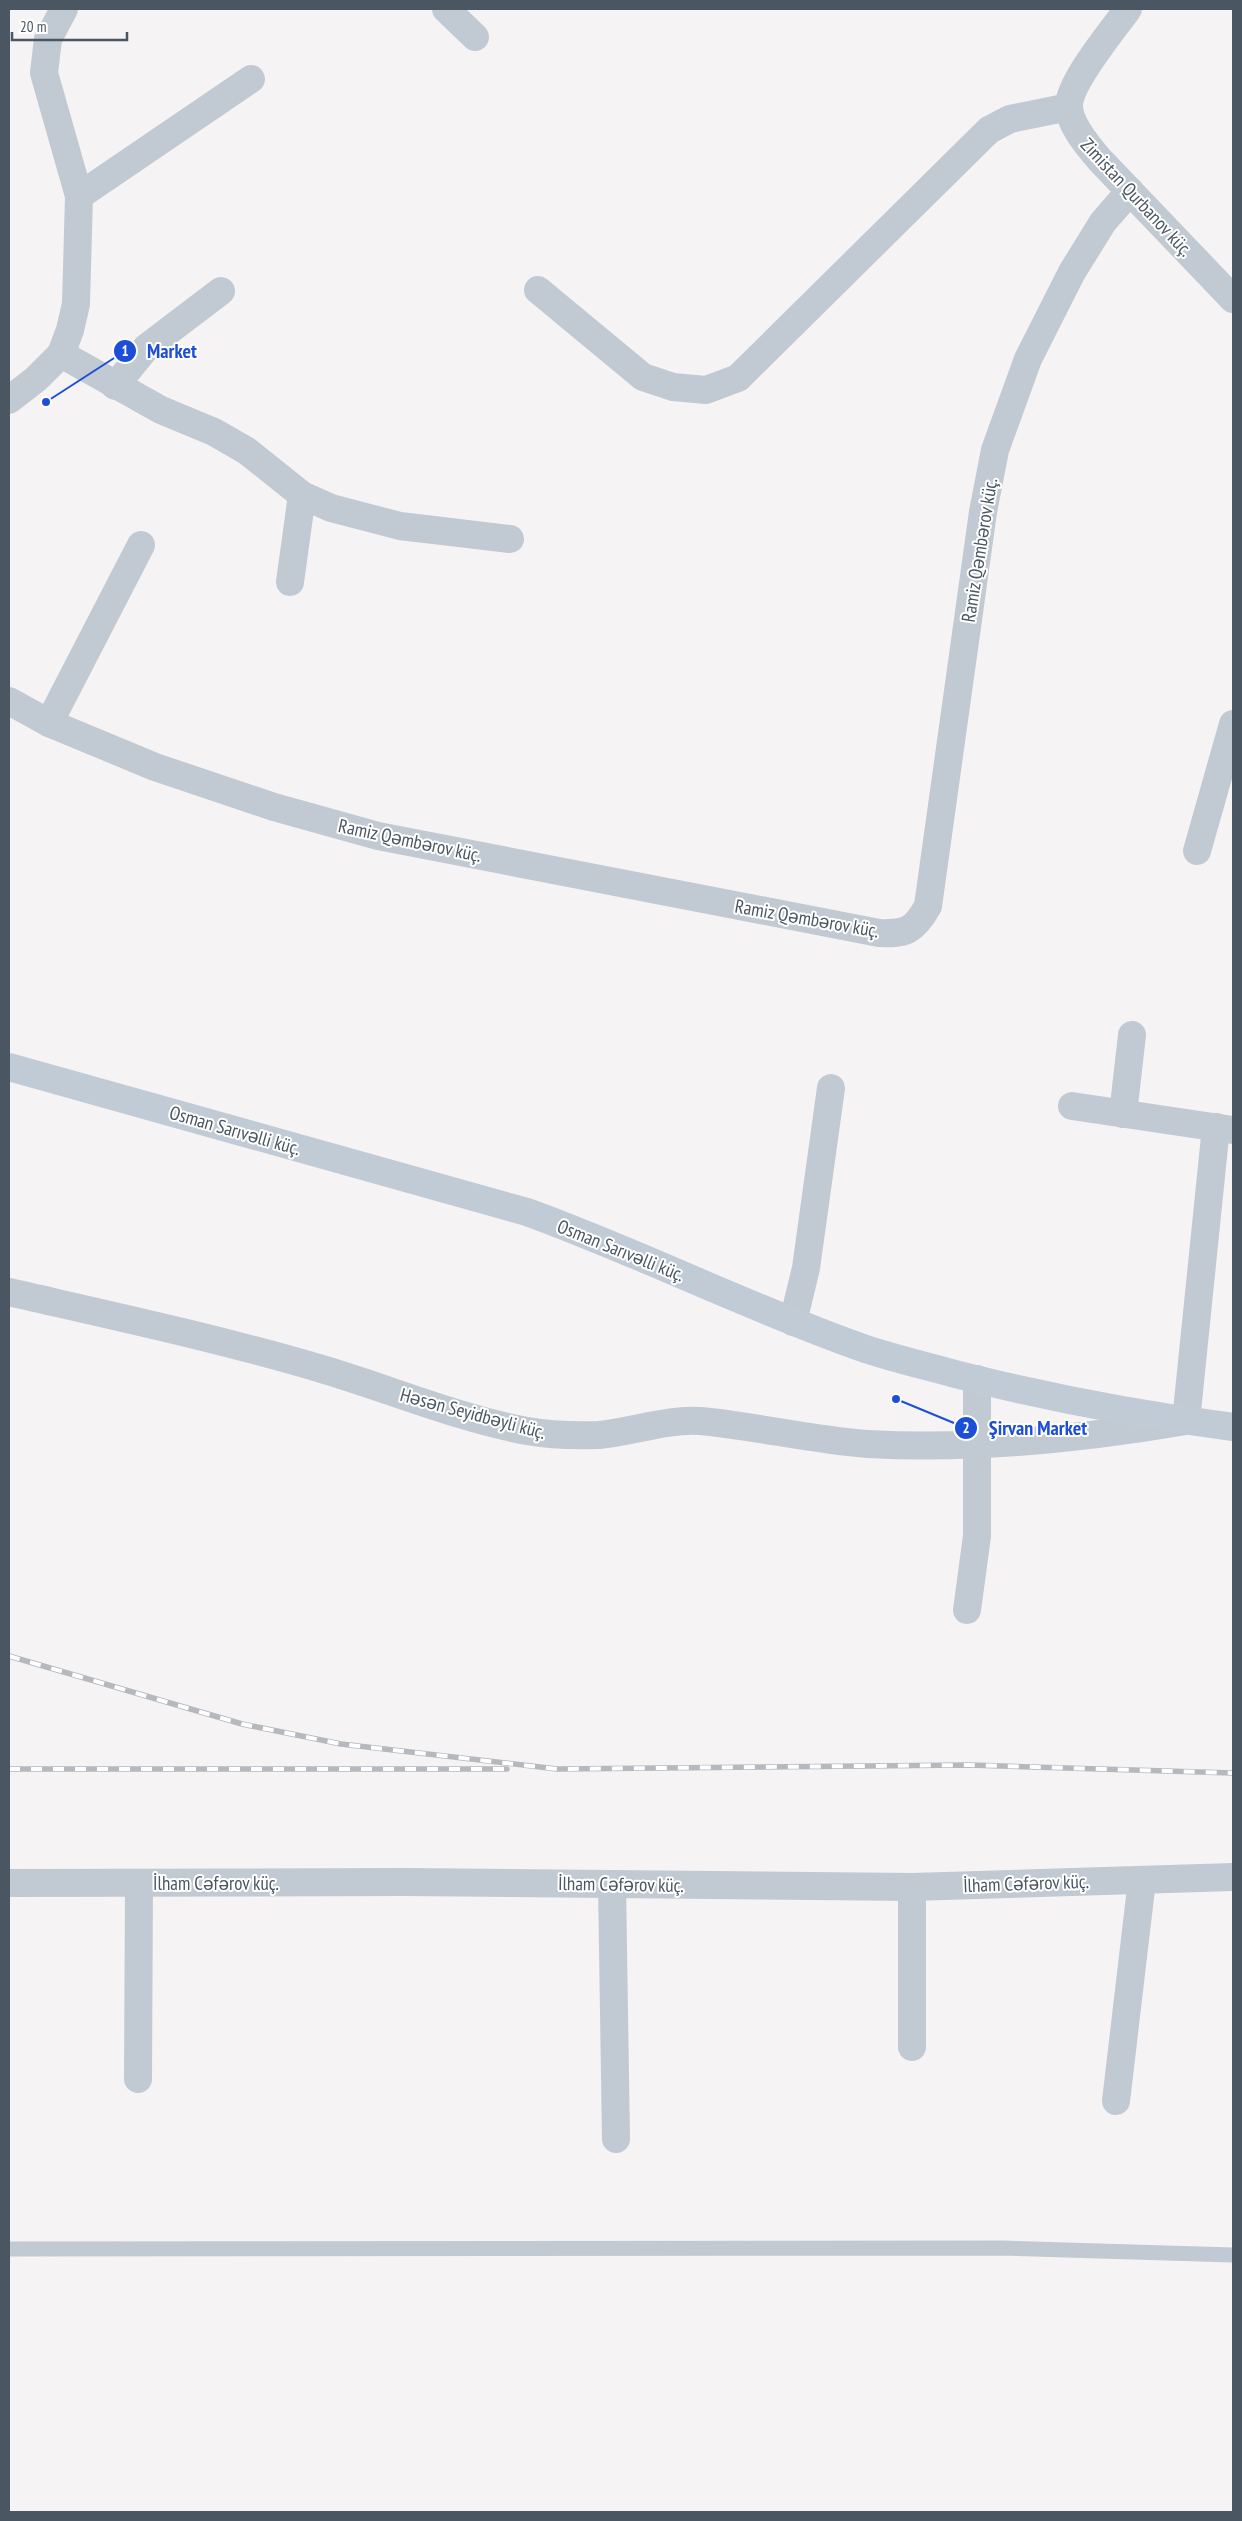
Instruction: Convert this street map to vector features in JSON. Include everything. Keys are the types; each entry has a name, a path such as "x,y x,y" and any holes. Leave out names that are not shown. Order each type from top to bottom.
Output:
{"street":[{"path":"9,400 36,379 61,354 70,330 76,304 79,196 44,73 48,39 64,9"},
{"path":"446,9 475,37"},
{"path":"538,290 643,377 673,387 706,390 738,378 990,130 1010,119 1069,107 1075,83 1128,9"},
{"path":"79,196 251,79"},
{"name":"Zimistan Qurbanov küç.","path":"1069,107 1079,134 1130,191 1233,299"},
{"name":"Ramiz Qəmbərov küç.","path":"9,701 49,723 155,767 274,807 378,836 879,933 901,934 918,924 928,906 983,512 995,450 1028,360 1072,272 1103,222 1130,191"},
{"path":"116,386 146,348 221,291"},
{"path":"61,354 161,410 222,436 247,451 302,495 331,508 400,526 510,539"},
{"path":"290,582 302,495"},
{"path":"49,723 141,545"},
{"path":"1197,851 1233,724"},
{"path":"1123,1114 1132,1035"},
{"name":"Osman Sarıvəlli küç.","path":"9,1067 527,1212 600,1238 794,1322 862,1348 977,1379 1076,1402 1233,1428"},
{"path":"794,1322 806,1268 832,1088"},
{"path":"1072,1106 1225,1128 1186,1421"},
{"name":"Həsən Seyidbəyli küç.","path":"9,1292 188,1334 325,1370 444,1409 526,1430 568,1435 600,1434 678,1422 699,1421 812,1439 868,1444 976,1446 1122,1432 1186,1421"},
{"path":"967,1610 977,1536 977,1379"},
{"name":"İlham Cəfərov küç.","path":"9,1883 405,1882 912,1887 1233,1878"},
{"path":"1116,2101 1142,1880"},
{"path":"138,2078 139,1883"},
{"path":"612,1884 616,2139"},
{"path":"912,1887 912,2047"}],"lane":[{"path":"9,2249 1003,2248 1233,2255"}],"railway":[{"path":"9,1656 242,1724 341,1744 557,1769 968,1765 1233,1773"},
{"path":"9,1769 507,1769"}],"place":[{"name":"Market","path":"46,402"},
{"name":"Şirvan Market","path":"896,1399"}]}
